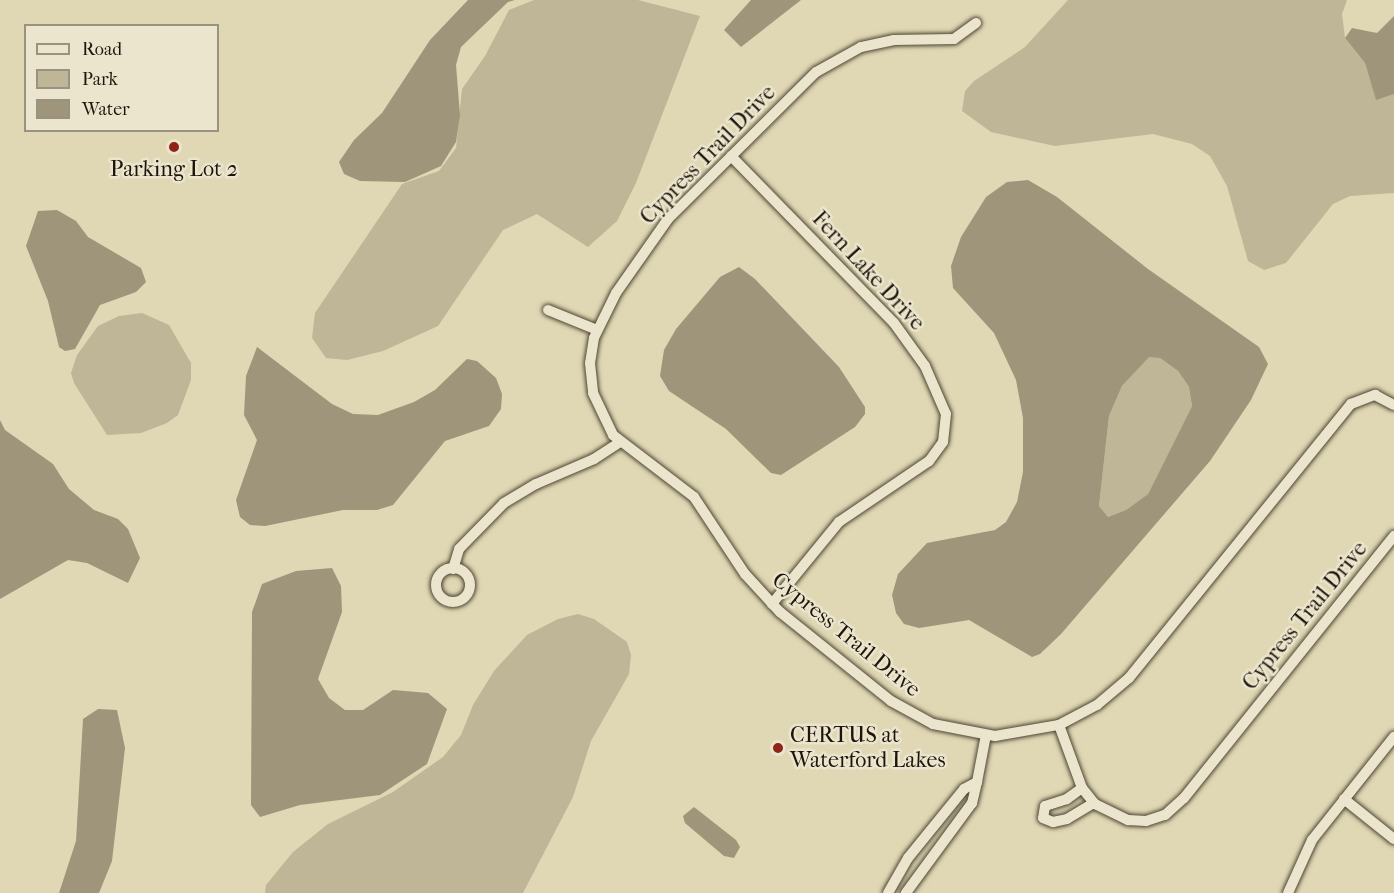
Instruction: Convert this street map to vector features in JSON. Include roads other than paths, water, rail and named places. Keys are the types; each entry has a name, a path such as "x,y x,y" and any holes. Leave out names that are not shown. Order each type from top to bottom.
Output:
{"street":[{"name":"Cypress Trail Drive","path":"976,23 956,39 885,42 839,56 807,80 664,224 616,292 597,330 590,363 593,393 601,415 620,442 694,496 711,518 739,566 772,604 903,709 948,729 986,735 1027,733 1059,725 1097,705 1129,678 1351,404 1374,395 1394,405"},
{"name":"Fern Lake Drive","path":"731,156 894,323 925,366 946,414 943,442 929,461 839,522 772,604"},
{"path":"548,310 597,330"},
{"path":"453,569 459,549 504,503 536,484 597,458 620,442"},
{"name":"Cypress Trail Drive","path":"1059,725 1082,788 1094,803 1114,816 1133,821 1156,818 1175,807 1394,536"},
{"path":"906,893 976,797 976,782 986,735"},
{"path":"1288,893 1310,844 1394,737"},
{"path":"888,893 905,863 964,789 976,782"},
{"path":"1082,788 1067,799 1045,806 1043,818 1053,822 1067,819 1094,803"},
{"path":"1344,799 1394,839"},
{"path":"937,823 949,834"}],"water":[{"path":"468,0 515,0 508,2 461,47 456,65 460,115 456,142 441,166 405,182 360,181 344,174 339,162 354,140 382,113 430,40"},
{"path":"751,0 801,0 741,47 724,30"},
{"path":"1394,16 1394,94 1376,100 1365,63 1345,38 1352,28 1377,33"},
{"path":"1028,180 1057,197 1148,269 1259,347 1268,364 1251,400 1210,461 1061,634 1040,654 1032,657 969,620 919,628 904,624 896,613 892,595 898,574 927,543 995,530 1006,522 1017,502 1023,472 1023,418 1016,380 994,333 953,288 951,266 961,237 986,197 1007,182","holes":["1149,357 1160,358 1178,371 1189,387 1192,406 1148,494 1126,510 1108,517 1099,506 1109,416 1122,386"]},
{"path":"57,210 76,221 88,237 141,268 146,282 136,292 100,305 75,349 65,351 59,347 48,301 26,246 38,211"},
{"path":"739,267 755,279 839,367 865,407 865,414 855,427 781,475 771,473 726,429 669,391 660,376 664,350 676,329 720,277"},
{"path":"257,347 332,404 353,414 378,415 414,402 435,390 467,359 477,361 496,378 502,394 501,409 489,426 445,441 393,505 377,510 343,510 265,526 250,525 240,517 236,500 257,440 244,415 246,376"},
{"path":"0,420 5,430 53,464 69,489 94,510 118,519 128,529 140,558 128,583 87,563 68,560 0,599"},
{"path":"332,568 341,586 342,612 318,679 329,698 345,710 363,710 393,690 428,693 447,709 427,764 380,795 300,805 260,817 251,805 252,612 262,584 296,571"},
{"path":"98,709 117,710 125,748 112,861 99,893 59,893 76,841 83,719"},
{"path":"694,807 736,840 740,847 734,858 724,856 685,823 683,816"}],"place":[{"name":"Parking Lot 2","path":"174,147"},
{"name":"CERTUS at Waterford Lakes","path":"778,748"}]}
